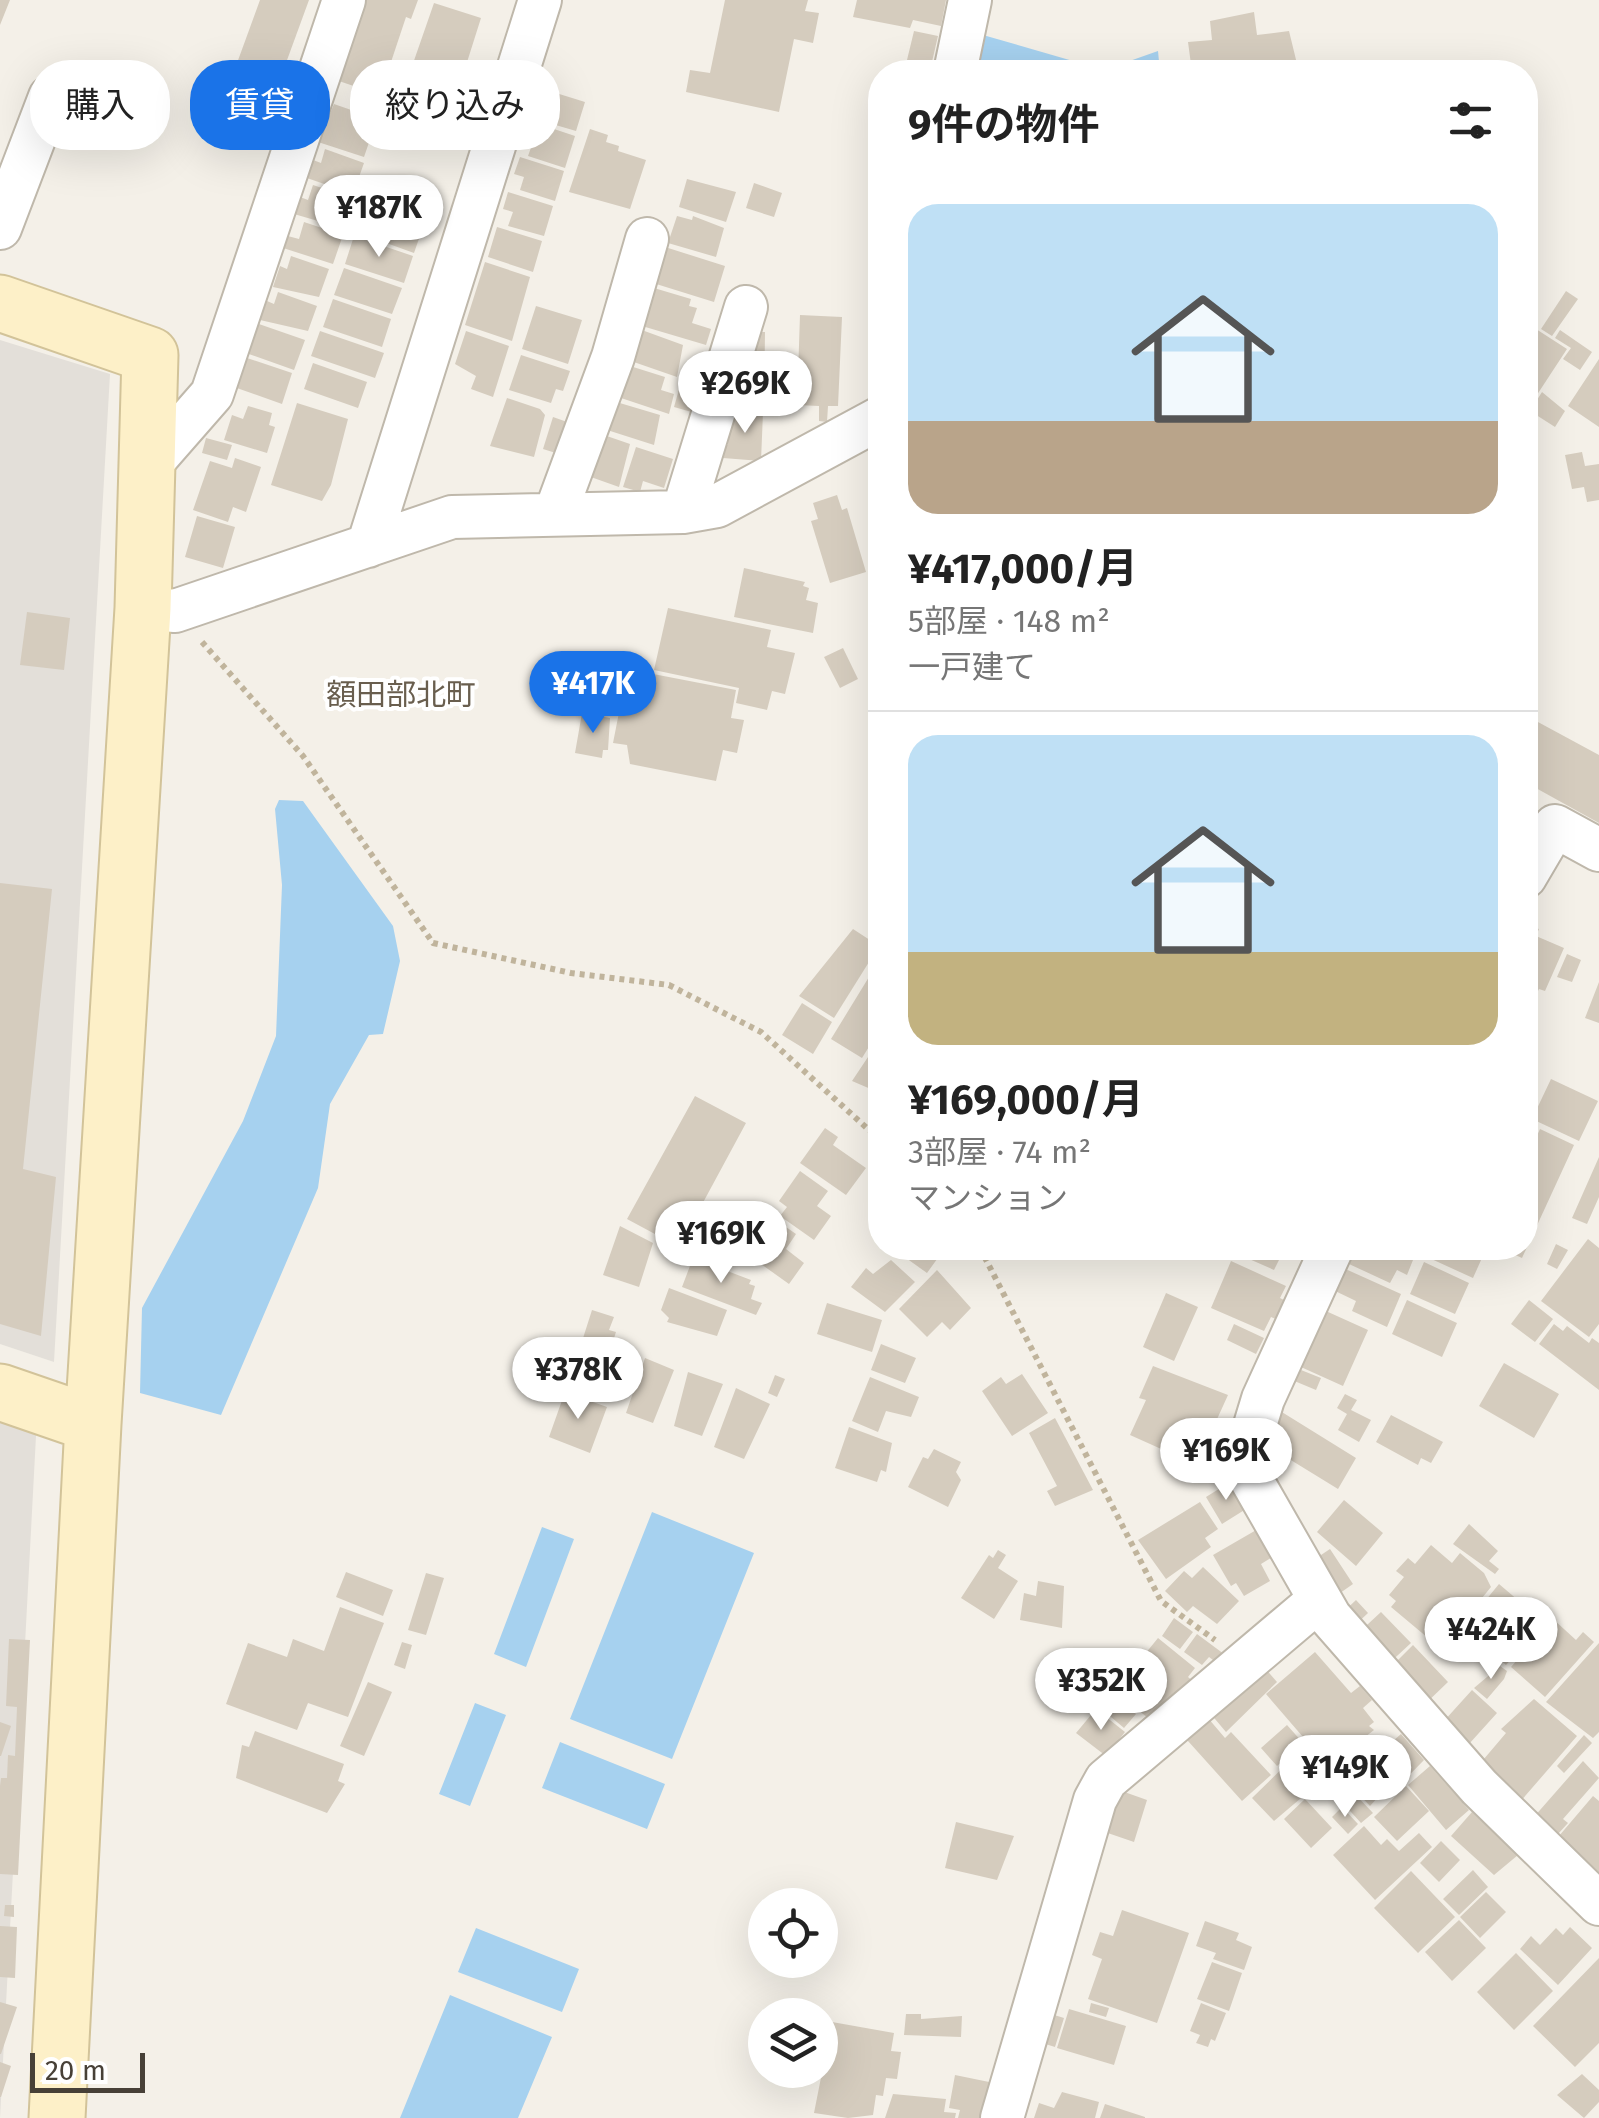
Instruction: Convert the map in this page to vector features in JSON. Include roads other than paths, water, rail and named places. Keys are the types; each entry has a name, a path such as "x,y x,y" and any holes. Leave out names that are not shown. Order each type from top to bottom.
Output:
{"street":[{"path":"149,466 212,394 344,0"},
{"path":"368,546 540,0"},
{"path":"958,60 970,0"},
{"path":"0,228 30,149"},
{"path":"555,514 613,357 647,239"},
{"path":"0,303 150,355 149,466 159,610 92,1424 57,2118"},
{"path":"683,512 746,307"},
{"path":"159,610 452,517 683,512 717,506 868,424"},
{"path":"1538,855 1555,826 1599,850"},
{"path":"1327,1260 1263,1399 1242,1465 1319,1600 1445,1750 1599,1904"},
{"path":"0,1392 92,1424"},
{"path":"1002,2118 1095,1800 1106,1780 1319,1600"}],"water":[{"path":"983,35 1069,60 978,60"},
{"path":"1158,51 1159,60 1132,60"},
{"path":"279,800 303,801 393,926 400,961 383,1034 369,1035 330,1104 318,1188 221,1415 140,1393 142,1308 243,1121 276,1036 282,885 275,809"},
{"path":"652,1512 754,1553 672,1759 570,1719"},
{"path":"542,1527 574,1539 526,1667 494,1654"},
{"path":"475,1703 506,1715 470,1806 439,1794"},
{"path":"560,1742 665,1784 647,1829 542,1788"},
{"path":"476,1928 579,1969 562,2012 458,1972"},
{"path":"450,1995 552,2037 518,2118 400,2118"}],"district":[{"name":"額田部北町","path":"401,695"}]}
